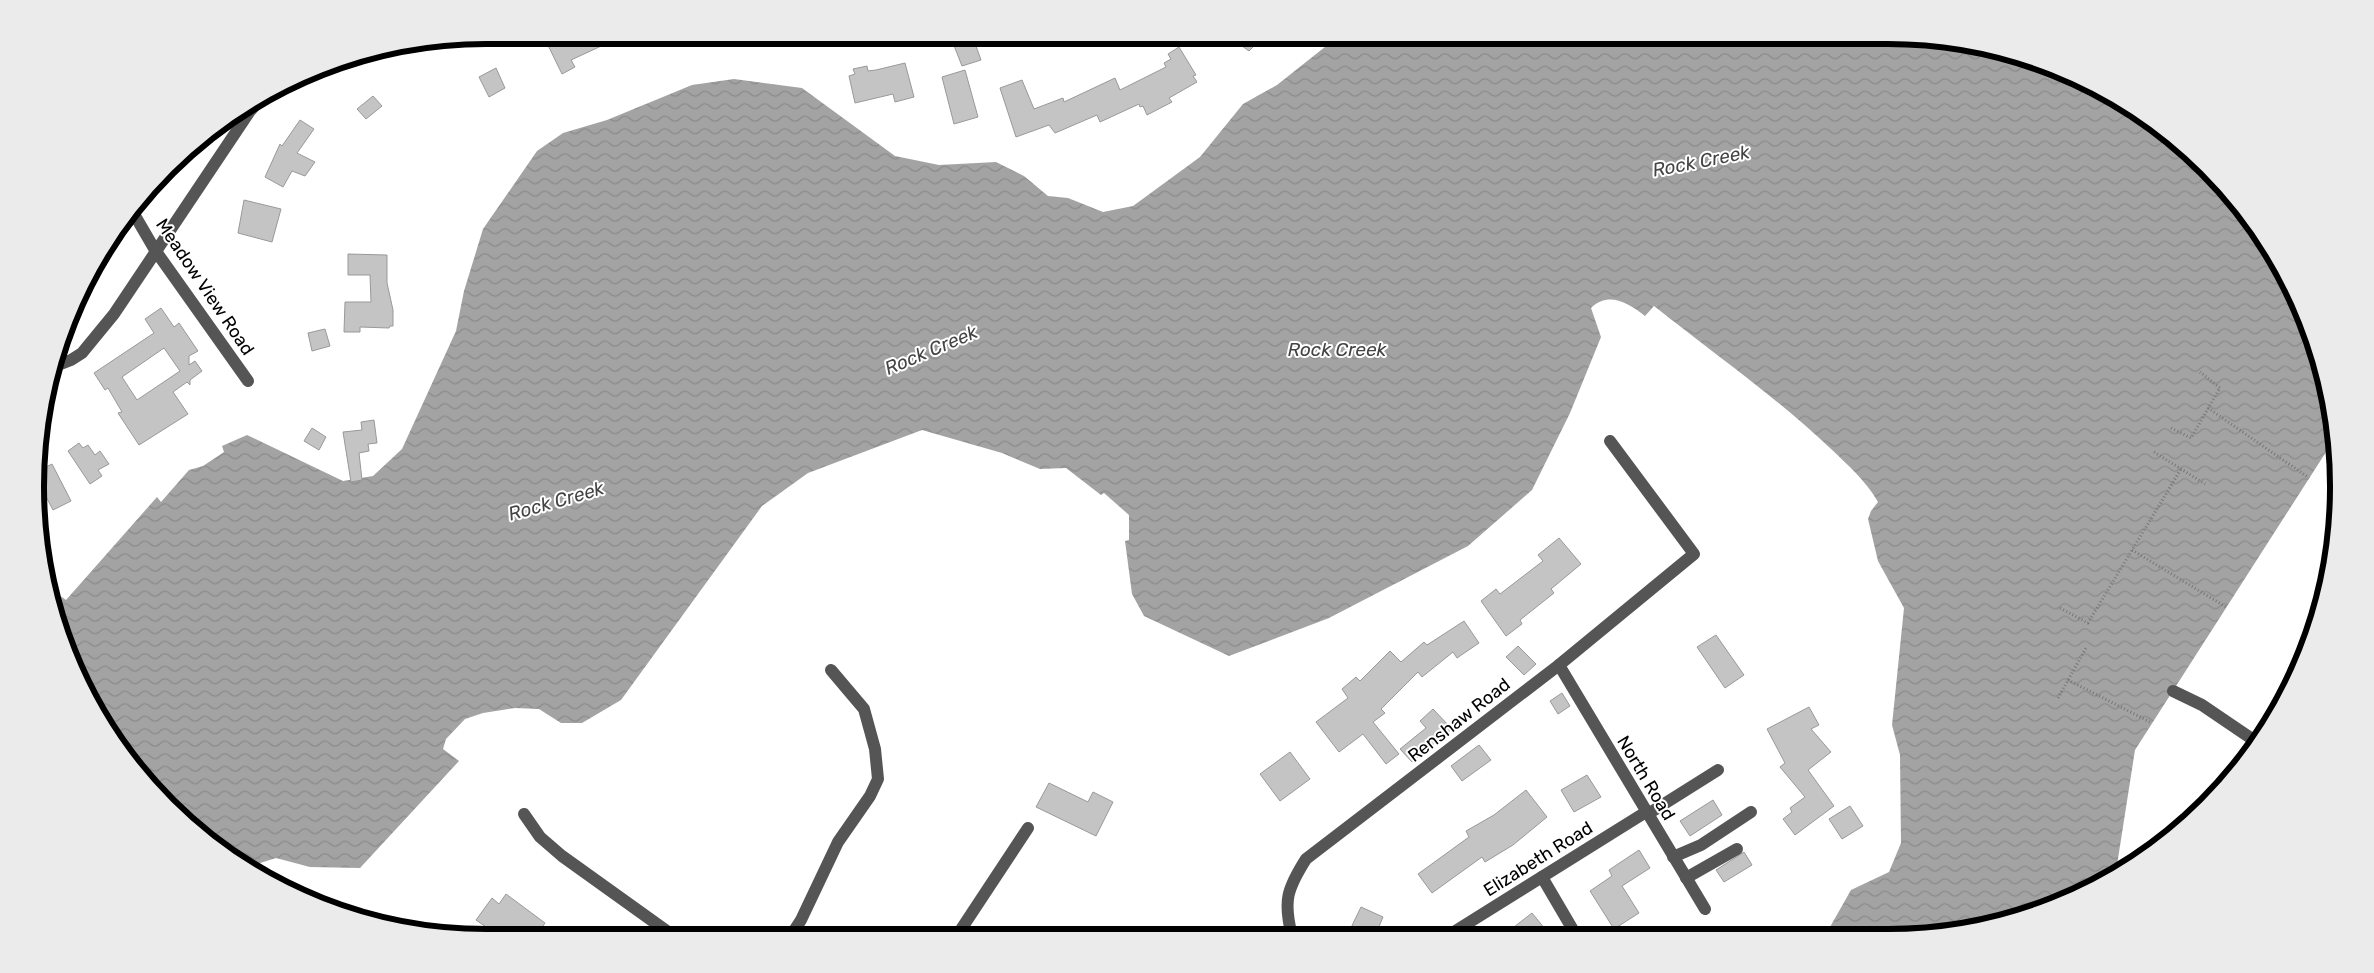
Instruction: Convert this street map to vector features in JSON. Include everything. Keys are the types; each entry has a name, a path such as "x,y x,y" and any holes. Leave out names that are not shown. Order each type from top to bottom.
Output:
{"street":[{"path":"61,364 71,360 91,342 114,314 155,250 248,113"},
{"name":"Meadow View Road","path":"135,216 155,250 248,381"},
{"name":"Renshaw Road","path":"1291,929 1287,902 1289,888 1306,860 1559,665 1694,554 1610,441"},
{"name":"North Road","path":"1559,665 1705,909"},
{"path":"795,929 838,842 870,796 878,779 875,749 864,709 831,670"},
{"path":"2172,691 2202,705 2251,739"},
{"name":"Elizabeth Road","path":"1460,929 1718,770"},
{"path":"1673,857 1701,845 1751,812"},
{"path":"524,814 540,837 562,856 663,929"},
{"path":"961,929 1028,828"},
{"path":"1686,878 1736,849"},
{"path":"1542,877 1572,929"}],"path":[{"path":"2171,428 2191,438 2220,388 2200,372"},
{"path":"2208,408 2309,478"},
{"path":"2154,452 2205,484"},
{"path":"2060,608 2088,624 2180,469"},
{"path":"2132,550 2226,607"},
{"path":"2058,698 2086,648"},
{"path":"2068,680 2152,723"}],"water":[{"name":"Rock Creek","path":"1329,44 1916,45 1974,52 2030,67 2057,77 2109,103 2133,118 2157,135 2201,173 2239,217 2256,241 2271,265 2297,317 2307,344 2322,400 2328,449 2135,750 2117,865 2057,896 2030,906 1974,921 1916,928 1829,929 1851,890 1889,872 1901,843 1900,755 1892,725 1904,608 1878,561 1868,519 1878,502 1856,474 1809,429 1654,306 1645,316 1625,303 1612,300 1605,300 1591,308 1601,337 1570,413 1532,490 1468,546 1329,618 1229,656 1144,616 1132,594 1125,541 1129,540 1129,515 1104,493 1101,495 1066,468 1040,469 1002,453 922,430 808,473 762,506 621,700 582,723 561,723 539,709 515,708 483,713 465,719 446,739 443,749 459,761 360,868 310,867 276,858 257,864 239,853 217,838 173,800 135,756 103,708 89,682 67,629 57,594 66,600 157,497 161,502 189,470 203,466 224,452 222,446 247,435 343,481 373,476 402,449 456,331 464,291 483,229 537,151 563,133 607,120 692,85 734,79 802,88 895,156 939,165 996,162 1024,176 1048,196 1068,198 1103,212 1133,206 1200,157 1243,104 1277,85"}],"building":[{"path":"547,44 606,44 571,60 575,67 562,74"},
{"path":"953,44 975,44 981,60 962,66"},
{"path":"1239,44 1256,44 1249,51"},
{"path":"1179,47 1196,75 1193,76 1197,82 1169,98 1172,102 1147,115 1143,106 1140,107 1139,104 1100,122 1097,115 1055,133 1049,125 1016,137 1000,88 1022,80 1034,109 1063,98 1064,102 1115,78 1120,90 1166,67 1164,63 1171,59 1168,54"},
{"path":"905,63 914,97 895,102 893,94 855,103 849,76 855,74 853,69 867,66 868,71"},
{"path":"496,68 505,88 489,97 479,77"},
{"path":"965,70 978,117 954,124 942,77"},
{"path":"373,96 382,106 366,119 357,109"},
{"path":"300,120 314,129 297,153 315,162 305,176 292,171 283,187 265,177 280,144 282,146"},
{"path":"244,200 281,209 272,242 238,233"},
{"path":"348,254 387,255 387,283 393,310 393,326 389,328 360,327 360,332 344,332 345,302 371,302 370,275 348,275"},
{"path":"161,308 174,327 179,323 198,351 189,356 189,365 195,361 202,371 190,380 190,385 187,382 173,392 188,414 139,445 118,413 122,412 108,388 105,390 94,373 154,333 145,319","holes":["164,348 180,371 137,400 122,377"]},
{"path":"325,329 330,346 312,351 308,333"},
{"path":"374,420 377,443 368,444 369,451 359,453 362,480 351,482 343,432 362,430 361,422"},
{"path":"312,428 326,437 319,450 304,441"},
{"path":"79,443 83,448 88,445 95,455 100,451 109,464 98,470 102,476 90,484 68,451"},
{"path":"52,464 71,501 53,510 44,493 45,468"},
{"path":"1559,538 1581,564 1551,589 1554,593 1520,620 1522,624 1506,636 1481,601 1496,589 1500,594 1543,561 1538,555"},
{"path":"1464,621 1479,643 1457,658 1453,652 1422,677 1418,672 1381,709 1385,713 1373,722 1399,754 1386,764 1363,734 1339,752 1316,722 1348,698 1342,689 1356,677 1360,681 1390,651 1401,662 1424,642 1427,645"},
{"path":"1716,635 1744,675 1725,688 1697,647"},
{"path":"1518,646 1536,664 1524,675 1506,657"},
{"path":"1562,693 1570,706 1558,714 1550,701"},
{"path":"1809,707 1819,725 1811,729 1831,752 1808,770 1834,806 1795,835 1783,819 1792,812 1790,808 1805,797 1780,767 1785,763 1767,729"},
{"path":"1433,709 1452,729 1412,762 1400,749 1426,728 1420,721"},
{"path":"1479,745 1491,760 1462,781 1451,766"},
{"path":"1290,752 1310,779 1280,801 1260,774"},
{"path":"1587,775 1601,797 1574,812 1561,790"},
{"path":"1049,783 1088,802 1093,792 1113,802 1096,836 1036,807"},
{"path":"1526,790 1547,817 1513,845 1485,862 1482,857 1432,893 1418,874 1469,837 1466,831 1494,815"},
{"path":"1713,800 1722,815 1690,836 1680,821"},
{"path":"1850,806 1863,826 1842,839 1829,819"},
{"path":"1639,850 1650,868 1622,886 1639,913 1614,929 1590,891 1612,876 1609,870"},
{"path":"1744,852 1752,865 1724,882 1716,870"},
{"path":"506,894 545,923 541,929 518,929 514,926 512,929 489,929 476,920 492,898 499,904"},
{"path":"1361,907 1383,917 1378,929 1350,929"},
{"path":"1532,913 1545,929 1516,929 1514,927"}]}
